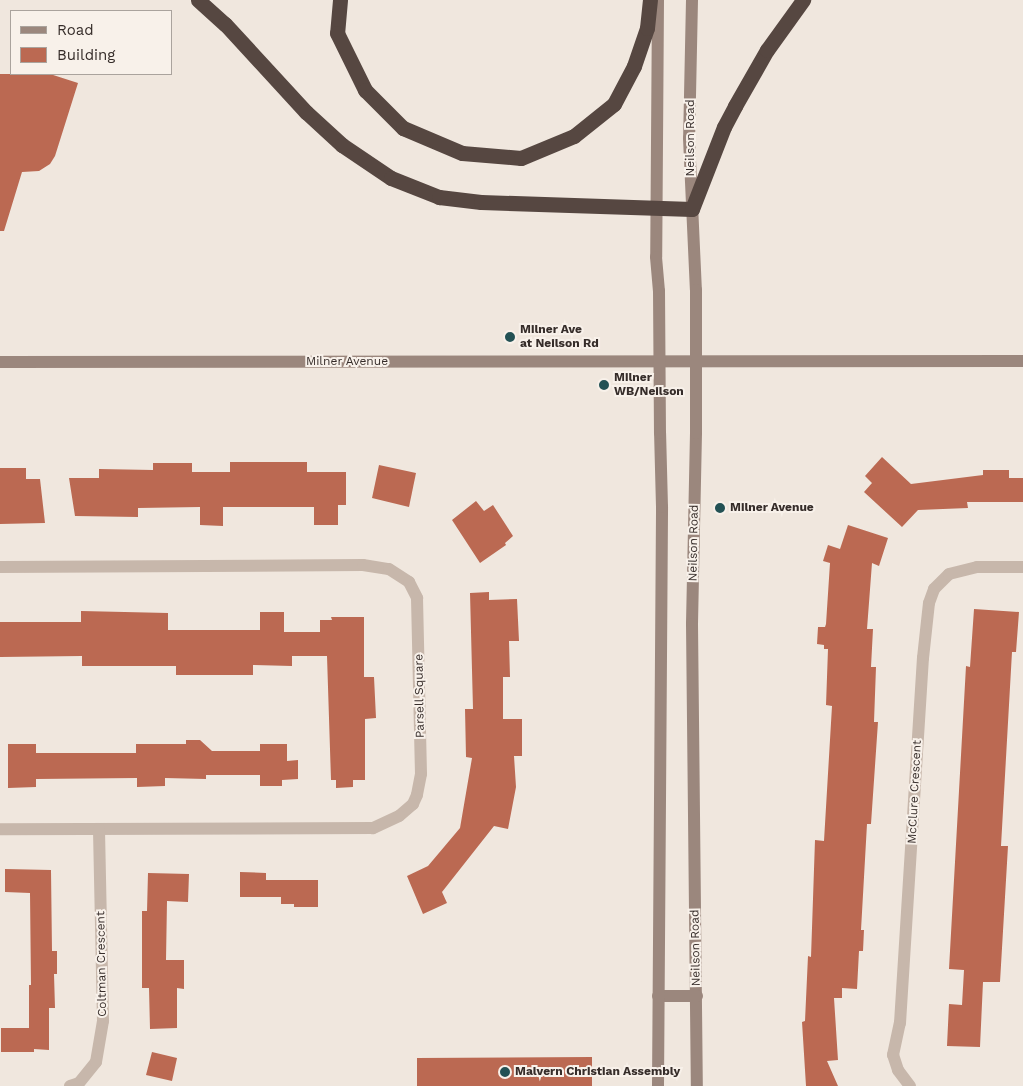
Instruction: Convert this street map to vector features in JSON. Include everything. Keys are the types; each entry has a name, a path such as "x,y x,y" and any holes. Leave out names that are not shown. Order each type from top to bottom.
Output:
{"highway":[{"path":"198,0 225,24 306,112 342,146 391,178 439,196 481,202 692,209 734,106 767,50 803,0"},
{"path":"340,0 337,34 365,90 403,128 462,153 521,158 574,136 614,104 634,66 647,28 650,0"}],"main road":[{"path":"658,0 656,257 659,291 662,507 658,1086"},
{"name":"Neilson Road","path":"692,0 689,138 696,290 696,433 692,624 698,1086"},
{"name":"Milner Avenue","path":"0,362 1023,361"},
{"path":"658,996 697,996"}],"street":[{"name":"Parsell Square","path":"0,567 363,565 389,569 409,582 417,598 421,774 417,795 406,812 373,828 0,829"},
{"name":"McClure Crescent","path":"910,1086 898,1070 892,1055 900,1024 923,658 929,604 934,589 948,574 977,567 1023,567"},
{"name":"Coltman Crescent","path":"70,1086 79,1083 96,1062 103,1021 99,829"}],"building":[{"path":"0,74 53,75 78,83 55,156 50,164 39,171 22,172 4,231 0,231"},
{"path":"882,457 911,484 983,475 983,470 1009,470 1009,478 1023,478 1023,502 967,502 968,508 918,510 902,527 864,492 872,483 865,476"},
{"path":"230,462 307,462 307,472 346,472 346,505 338,505 338,525 314,525 314,507 223,507 223,526 200,525 200,507 138,508 138,517 75,516 69,478 99,478 99,469 153,470 153,463 192,463 192,472 230,472"},
{"path":"379,465 416,473 409,507 372,498"},
{"path":"0,468 26,468 26,479 40,479 45,523 0,524"},
{"path":"476,501 484,511 493,505 513,536 505,543 506,545 480,563 452,520"},
{"path":"848,525 888,538 879,566 872,563 867,629 873,629 871,667 876,667 874,722 878,722 871,824 867,824 861,930 864,930 863,951 859,951 857,989 842,988 842,998 834,998 838,1060 827,1061 838,1086 806,1086 802,1022 805,1021 808,956 811,957 815,840 824,841 832,706 826,705 828,649 824,649 824,645 817,644 818,627 825,627 826,624 830,563 823,561 828,545 840,549"},
{"path":"489,592 489,600 517,599 519,641 509,641 510,677 503,677 503,719 522,719 522,756 514,756 516,787 508,829 494,826 442,892 447,903 423,914 407,876 428,866 460,828 472,758 466,757 465,709 473,709 470,593"},
{"path":"974,609 1019,612 1016,652 1012,652 1001,846 1008,846 1000,982 983,982 980,1047 947,1046 949,1004 962,1005 964,970 949,969 966,666 970,667"},
{"path":"81,611 168,613 168,630 260,630 260,612 284,612 284,632 320,632 320,620 332,620 331,617 364,617 364,677 374,677 376,718 365,719 365,780 353,780 353,787 336,788 336,780 331,780 327,656 292,656 292,666 253,665 253,675 176,675 176,666 82,666 82,656 0,657 0,622 81,622"},
{"path":"186,740 200,740 212,751 260,751 260,744 287,744 287,761 298,760 298,779 282,780 282,786 260,786 260,775 206,775 206,779 165,778 165,786 137,787 137,778 36,779 36,787 8,788 8,744 36,744 36,753 136,753 136,744 186,744"},
{"path":"5,869 51,870 52,951 57,951 57,974 54,974 55,1008 49,1008 49,1050 34,1049 34,1052 1,1052 1,1028 29,1028 29,985 31,985 30,893 5,892"},
{"path":"240,872 266,873 266,880 318,880 318,907 294,907 294,904 281,904 281,897 240,897"},
{"path":"148,873 189,874 188,902 167,901 166,960 184,960 184,989 177,988 177,1028 150,1029 149,988 142,988 142,911 147,911"},
{"path":"152,1052 177,1058 172,1081 146,1075"},
{"name":"Malvern Christian Assembly","path":"592,1057 592,1086 417,1086 417,1058"}],"place":[{"name":"Milner Ave at Neilson Rd","path":"510,337"},
{"name":"Milner WB/Neilson","path":"604,385"},
{"name":"Milner Avenue","path":"720,508"},
{"name":"Malvern Christian Assembly","path":"505,1072"}]}
